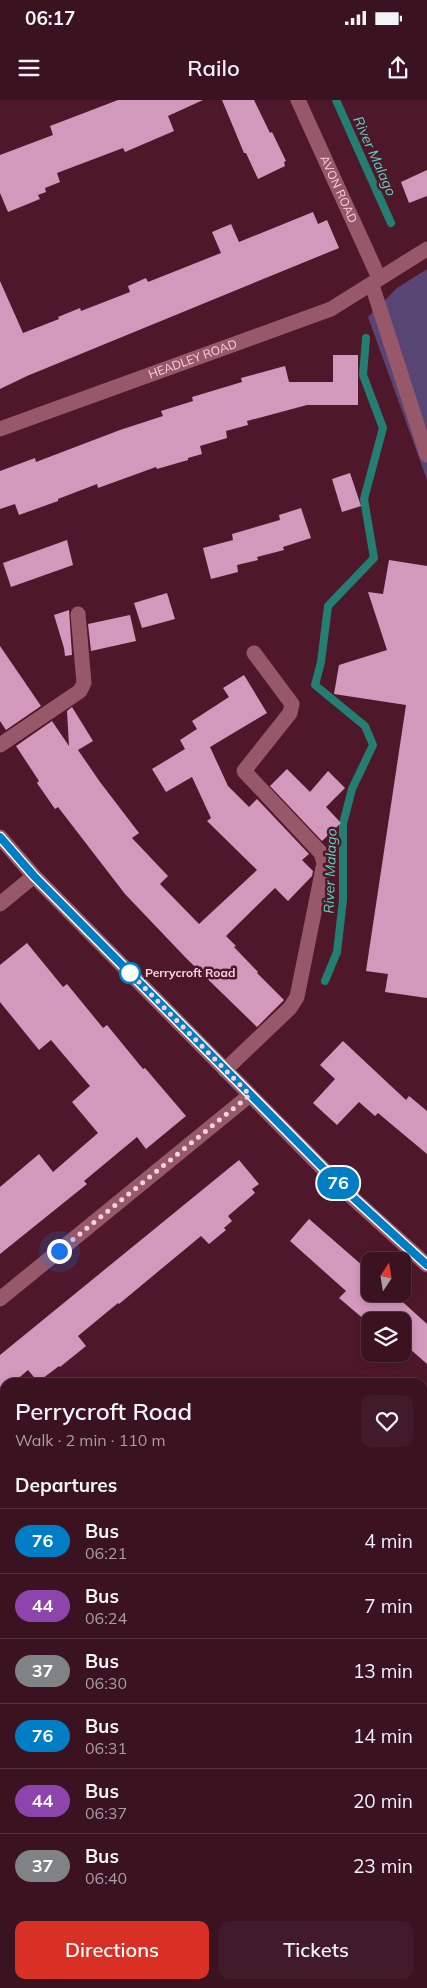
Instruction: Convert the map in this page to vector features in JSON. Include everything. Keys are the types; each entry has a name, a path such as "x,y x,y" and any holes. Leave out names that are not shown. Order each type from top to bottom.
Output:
{"street":[{"name":"AVON ROAD","path":"298,100 376,282 427,455"},
{"name":"HEADLEY ROAD","path":"0,429 331,309 427,249"},
{"path":"0,745 80,691 84,683 78,614"},
{"path":"225,1070 290,1008 296,996 324,863 321,852 244,771 290,713 292,704 254,653"},
{"path":"0,837 34,876 225,1070 345,1190 427,1265"},
{"path":"0,904 34,876"},
{"path":"0,1299 250,1095"}],"shaded area":[{"path":"427,269 427,480 368,317 397,288"}],"building":[{"path":"118,100 203,100 168,116 174,131 125,152 123,148 57,173 60,182 45,188 46,192 38,195 40,199 8,212 0,193 0,155 53,135 50,126"},
{"path":"222,100 254,100 286,161 284,162 285,166 258,179 246,153 244,153"},
{"path":"427,170 427,196 409,203 401,182"},
{"path":"313,212 318,224 327,220 339,248 27,376 0,389 0,281 23,333 59,319 58,317 80,308 81,311 130,292 128,286 146,278 148,282 221,253 212,232 231,224 239,242"},
{"path":"333,355 358,355 358,405 307,405 247,421 248,425 226,431 227,438 200,446 202,454 188,458 188,460 157,469 156,467 98,488 97,484 19,515 15,504 0,509 0,471 35,458 36,462 163,416 161,411 193,401 192,397 242,382 241,378 285,366 289,382 333,382"},
{"path":"350,473 361,506 342,512 332,479"},
{"path":"301,508 311,538 283,547 284,550 257,557 258,560 237,565 238,572 211,579 203,548 233,540 232,534 280,520 279,515"},
{"path":"67,540 73,565 11,587 3,563"},
{"path":"389,560 427,566 427,998 385,992 388,974 366,971 406,705 334,694 339,665 387,650 368,592 383,594"},
{"path":"167,593 175,619 142,628 134,603"},
{"path":"69,610 72,655 65,656 54,615"},
{"path":"130,615 136,641 91,651 88,624"},
{"path":"0,646 41,706 6,730 0,721"},
{"path":"244,675 267,713 210,747 228,786 249,807 257,799 309,854 302,860 313,871 312,876 288,901 275,888 226,936 257,973 284,1000 257,1027 186,958 125,894 58,807 55,809 37,783 39,781 16,746 52,721 69,746 67,711 72,707 93,741 78,750 139,833 132,838 168,876 160,884 199,924 257,870 207,821 211,818 192,777 166,792 152,769 185,749 180,740 197,729 192,721 229,697 223,688"},
{"path":"287,769 310,792 328,771 345,788 326,807 341,823 322,841 270,786"},
{"path":"27,943 63,987 67,984 103,1028 107,1025 143,1069 145,1068 186,1116 146,1149 137,1137 84,1181 87,1184 0,1254 0,1187 39,1154 53,1172 98,1133 72,1102 90,1086 51,1040 39,1050 0,1002 0,965"},
{"path":"343,1041 406,1100 409,1096 427,1111 427,1154 378,1113 375,1116 359,1102 337,1125 313,1103 335,1079 320,1065"},
{"path":"239,1160 259,1184 252,1189 255,1193 228,1216 232,1221 224,1228 226,1230 209,1244 201,1236 78,1336 86,1346 60,1367 43,1378 35,1378 28,1370 19,1378 0,1378 0,1355"},
{"path":"309,1219 361,1264 361,1302 403,1302 427,1324 427,1364 411,1350 411,1312 361,1312 361,1317 339,1298 346,1291 290,1241"}],"waterway":[{"name":"River Malago","path":"336,100 391,223"},
{"name":"River Malago","path":"325,981 337,952 343,900 343,824 352,789 373,745 365,726 315,685 321,662 328,606 374,558 364,499 383,428 363,375 366,338"}],"bus line":[{"name":"76","path":"0,837 34,876 331,1177 427,1265"}],"place":[{"name":"Perrycroft Road","path":"130,973"}],"route":[{"path":"59,1251 250,1095 130,973"}]}
